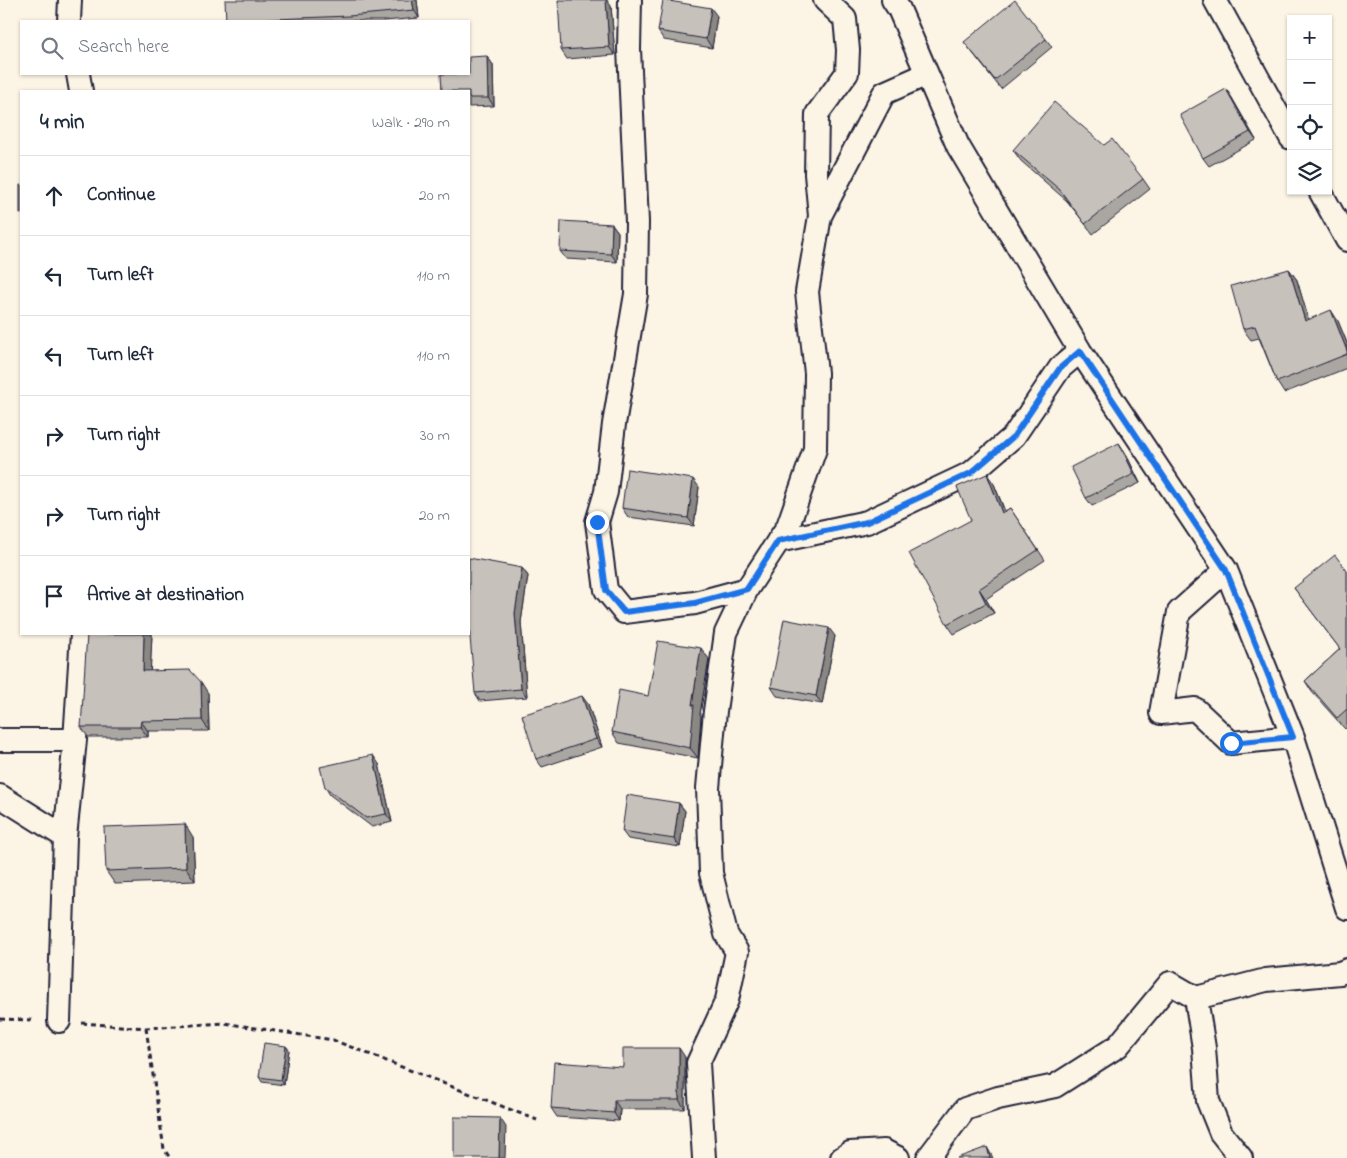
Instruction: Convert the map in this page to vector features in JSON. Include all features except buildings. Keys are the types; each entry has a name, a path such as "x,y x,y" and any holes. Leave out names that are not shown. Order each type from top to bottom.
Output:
{"street":[{"path":"69,20 70,0"},
{"path":"630,0 628,50 637,222 636,294 614,424 606,492 597,522 606,590 624,612 695,603 747,589"},
{"path":"704,1158 698,1063 727,1000 737,952 726,934 711,873 708,788 715,711 726,632 747,589 788,526 815,449 816,373 807,292 820,216 816,174 817,114 848,73 845,19 825,0"},
{"path":"893,0 899,9 958,146 1080,351 1226,570 1293,737 1347,908"},
{"path":"1215,0 1287,131"},
{"path":"820,216 884,93 927,74"},
{"path":"78,75 81,90"},
{"path":"1332,200 1347,240"},
{"path":"778,541 867,522 971,473 1014,436 1060,368 1080,351"},
{"path":"1226,570 1179,612 1161,713 1195,709 1231,743 1293,737"},
{"path":"59,1021 65,837 75,740 82,635"},
{"path":"0,740 75,740"},
{"path":"0,796 65,837"},
{"path":"928,1158 965,1109 998,1098 1055,1086 1118,1046 1170,983 1196,998 1266,980 1340,973 1347,970"},
{"path":"1196,998 1204,1048 1208,1101 1221,1133 1241,1158"},
{"path":"842,1158 850,1153 884,1151 898,1158"}],"path":[{"path":"0,1019 59,1021 146,1028 224,1023 333,1040 537,1120"},
{"path":"146,1028 164,1149 170,1158"}],"route":[{"path":"597,522 606,590 624,612 695,603 747,589 778,541 867,522 971,473 1014,436 1060,368 1080,351 1226,570 1293,737 1231,743"}]}
